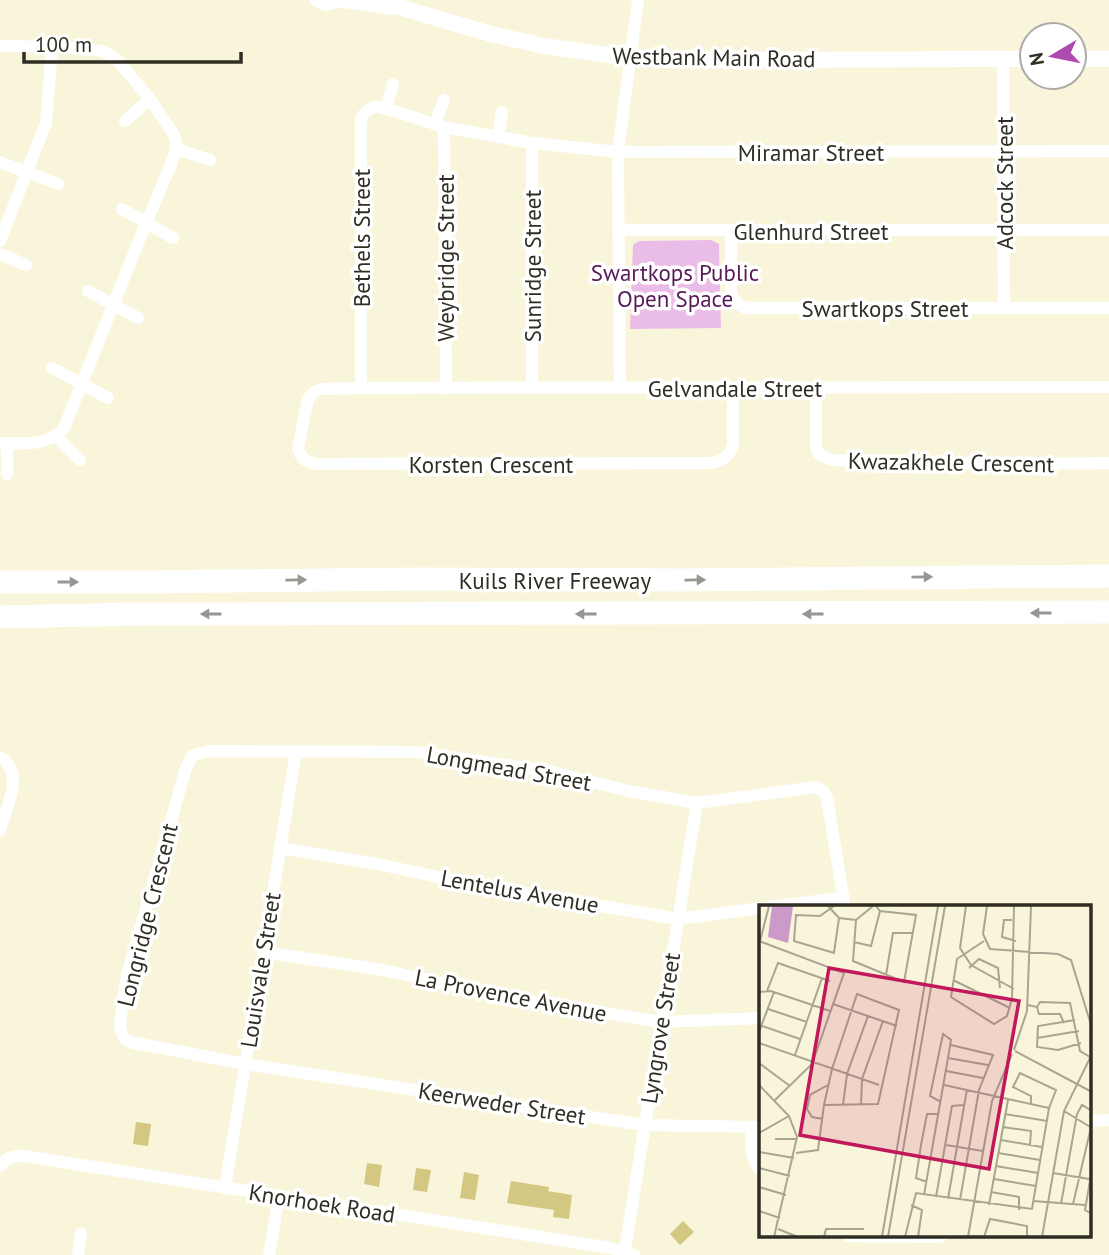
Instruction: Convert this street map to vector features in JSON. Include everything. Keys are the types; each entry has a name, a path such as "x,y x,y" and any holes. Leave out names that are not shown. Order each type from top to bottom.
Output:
{"highway":[{"name":"Kuils River Freeway","path":"0,582 1109,576"},
{"name":"Kuils River Freeway","path":"0,617 136,614 1109,612"}],"street":[{"path":"318,0 326,3 337,0"},
{"name":"Westbank Main Road","path":"344,0 402,8"},
{"name":"Westbank Main Road","path":"383,0 491,34 544,46 630,58 1018,59"},
{"path":"620,388 618,152 638,0"},
{"path":"0,46 103,51 110,55 150,99 174,135 176,149 68,421 56,437 36,443 4,443 7,474"},
{"path":"0,241 46,123 52,47"},
{"name":"Adcock Street","path":"1003,59 1004,308"},
{"path":"1088,59 1109,59"},
{"path":"393,84 386,108 439,126 532,143 618,152"},
{"path":"125,121 150,99"},
{"path":"439,126 443,100"},
{"name":"Bethels Street","path":"361,388 361,120 371,108 386,108"},
{"path":"498,137 502,111"},
{"name":"Weybridge Street","path":"439,126 446,388"},
{"name":"Sunridge Street","path":"532,143 532,388"},
{"path":"176,149 210,160"},
{"name":"Miramar Street","path":"618,152 1109,151"},
{"path":"0,162 58,184"},
{"path":"122,209 173,237"},
{"name":"Glenhurd Street","path":"618,230 1109,230"},
{"name":"Swartkops Street","path":"731,231 731,292 733,300 745,309 1109,308"},
{"path":"0,254 26,265"},
{"path":"89,291 138,318"},
{"path":"52,368 108,398"},
{"name":"Korsten Crescent","path":"361,388 322,389 310,396 299,443 299,452 304,460 315,464 711,463 724,459 733,444 733,387"},
{"name":"Kwazakhele Crescent","path":"816,387 816,446 818,453 831,460 1109,463"},
{"name":"Gelvandale Street","path":"361,388 1109,387"},
{"path":"56,437 80,460"},
{"name":"Longmead Street","path":"193,755 209,751 416,752 548,771 629,791 697,803 811,786 821,789 826,795 844,902"},
{"name":"Louisvale Street","path":"225,1188 296,751"},
{"name":"Longridge Crescent","path":"193,755 186,768 127,975 121,1031 124,1038 133,1044 245,1064"},
{"path":"0,757 12,769 14,782 0,830"},
{"name":"Lyngrove Street","path":"627,1254 644,1125 697,803"},
{"name":"Lentelus Avenue","path":"280,848 678,919 759,908"},
{"path":"798,905 844,902"},
{"name":"La Provence Avenue","path":"263,952 383,970 505,997 661,1022 759,1018"},
{"name":"Keerweder Street","path":"245,1064 644,1125 756,1127"},
{"path":"756,1127 751,1152 759,1168"},
{"name":"Knorhoek Road","path":"5,1162 15,1156 24,1156 597,1246 627,1254"},
{"path":"269,1255 279,1196"},
{"path":"78,1255 81,1234"}],"green space":[{"name":"Swartkops Public Open Space","path":"711,240 719,244 721,328 630,329 633,245 639,241"}],"building":[{"path":"136,1122 151,1124 148,1146 133,1144"},
{"path":"367,1163 382,1165 379,1187 364,1184"},
{"path":"416,1168 431,1170 427,1192 413,1190"},
{"path":"464,1172 479,1175 475,1200 460,1198"},
{"path":"511,1181 549,1187 548,1191 572,1195 569,1219 553,1217 554,1210 507,1203"},
{"path":"683,1221 694,1232 680,1245 670,1234"}]}
